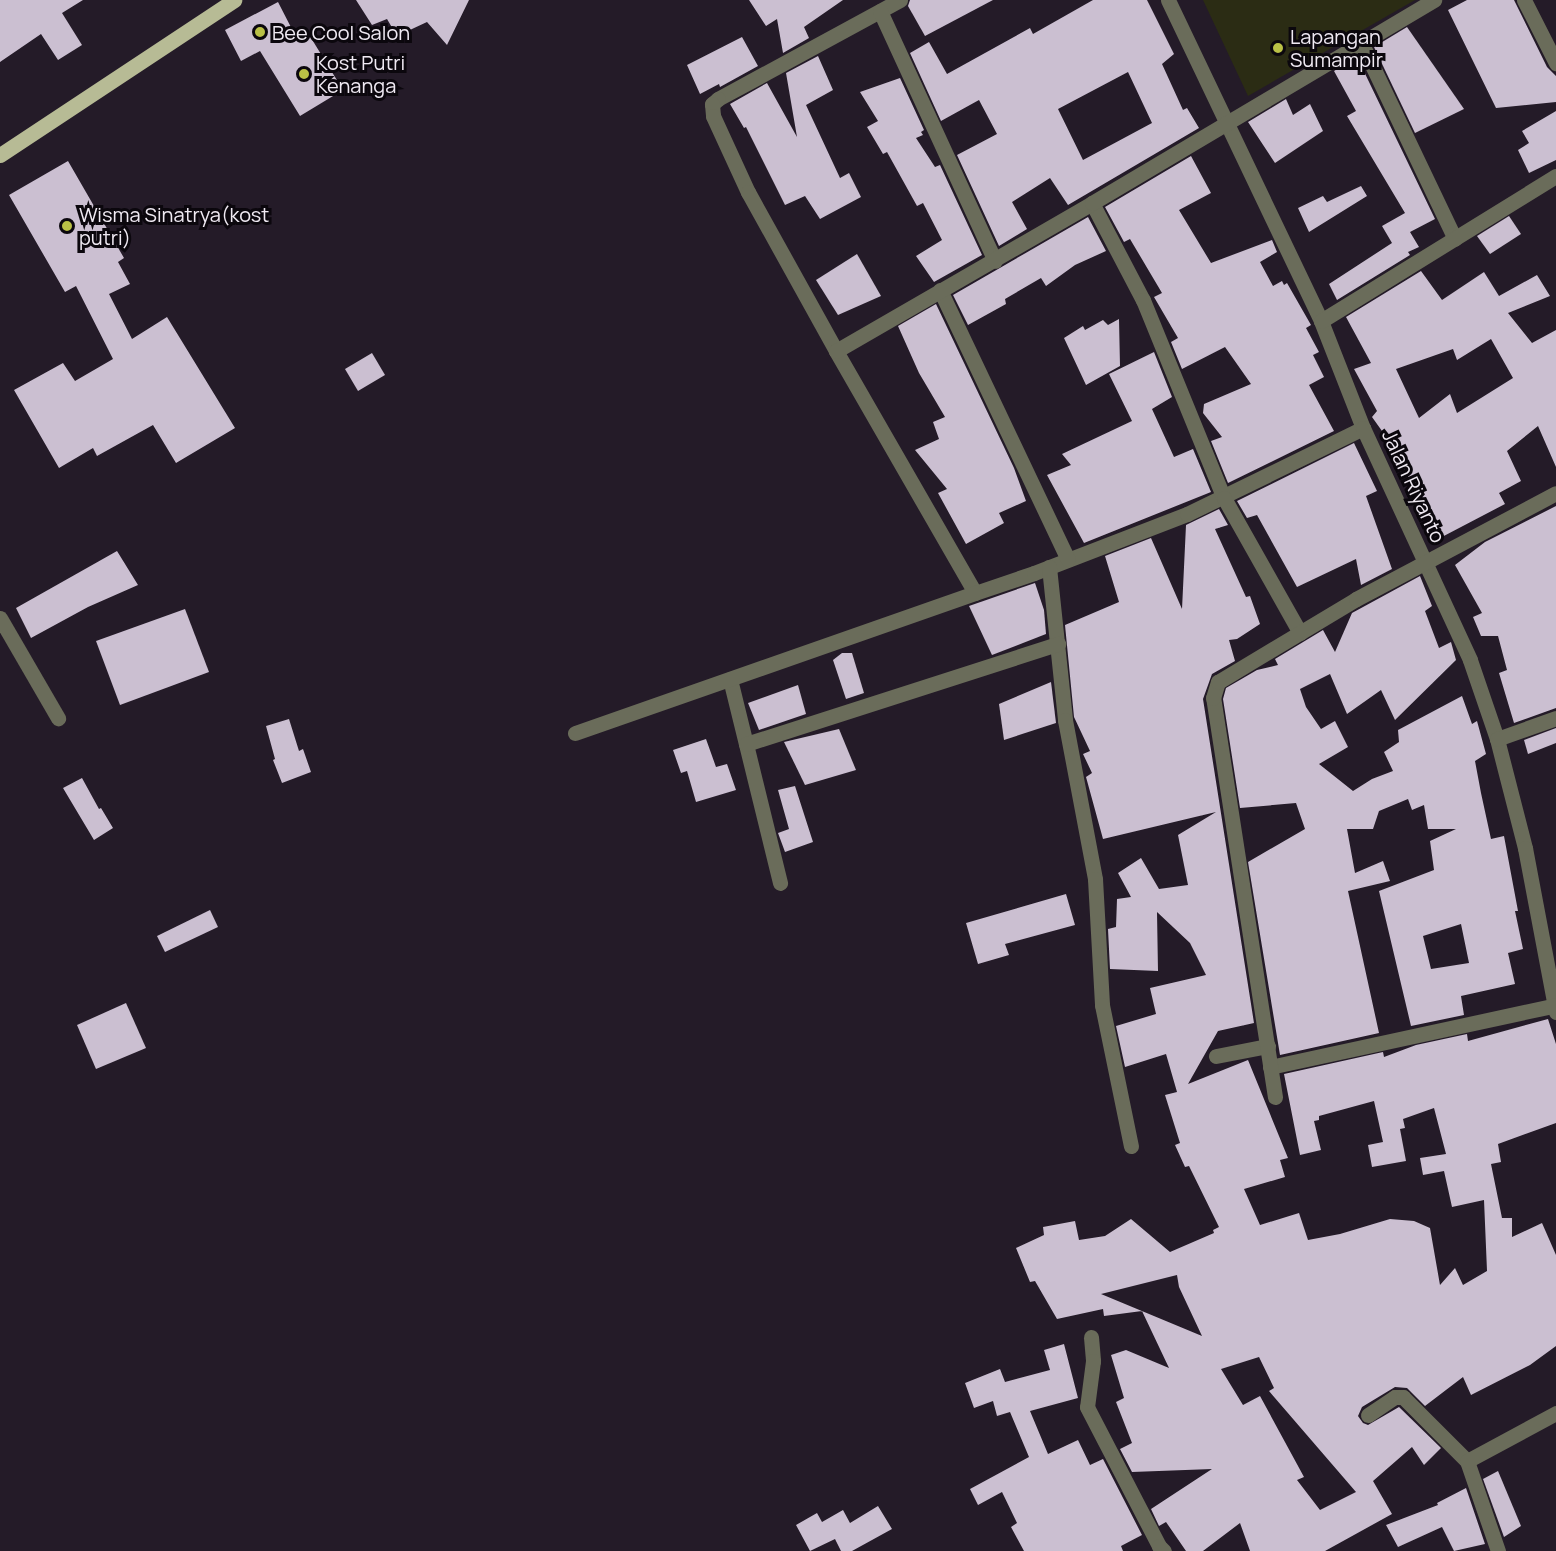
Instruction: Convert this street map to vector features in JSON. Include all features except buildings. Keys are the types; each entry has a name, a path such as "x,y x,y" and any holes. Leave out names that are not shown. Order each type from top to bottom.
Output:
{"main road":[{"path":"0,155 234,0"}],"street":[{"path":"900,0 712,104 713,116 748,192 975,593"},
{"name":"Jalan Riyanto","path":"1168,0 1321,321 1363,428 1427,562 1470,660 1497,739 1525,848 1555,1007"},
{"path":"836,351 940,290 995,261 1434,0"},
{"path":"1524,0 1556,63"},
{"path":"880,11 995,261"},
{"path":"1361,42 1455,239"},
{"path":"1321,321 1556,176"},
{"path":"1092,203 1143,300 1224,498 1300,633"},
{"path":"940,290 1068,559"},
{"path":"574,733 1049,567 1224,498 1363,428"},
{"path":"1275,1097 1213,698 1218,681 1356,599 1556,493"},
{"path":"1049,567 1065,720 1095,879 1101,1005 1131,1146"},
{"path":"0,618 58,718"},
{"path":"746,744 1058,644"},
{"path":"730,679 780,883"},
{"path":"1497,739 1556,718"},
{"path":"1270,1067 1555,1007"},
{"path":"1216,1056 1268,1046"},
{"path":"1091,1337 1093,1361 1087,1407 1159,1546 1164,1551"},
{"path":"1368,1415 1395,1398 1404,1397 1467,1461 1498,1551"},
{"path":"1467,1461 1556,1413"}],"green space":[{"name":"Lapangan Sumampir","path":"1203,0 1415,0 1248,96"}],"place":[{"name":"Bee Cool Salon","path":"260,32"},
{"name":"Lapangan Sumampir","path":"1278,48"},
{"name":"Kost Putri Kenanga","path":"304,74"},
{"name":"Wisma Sinatrya(kost putri)","path":"67,226"}]}
